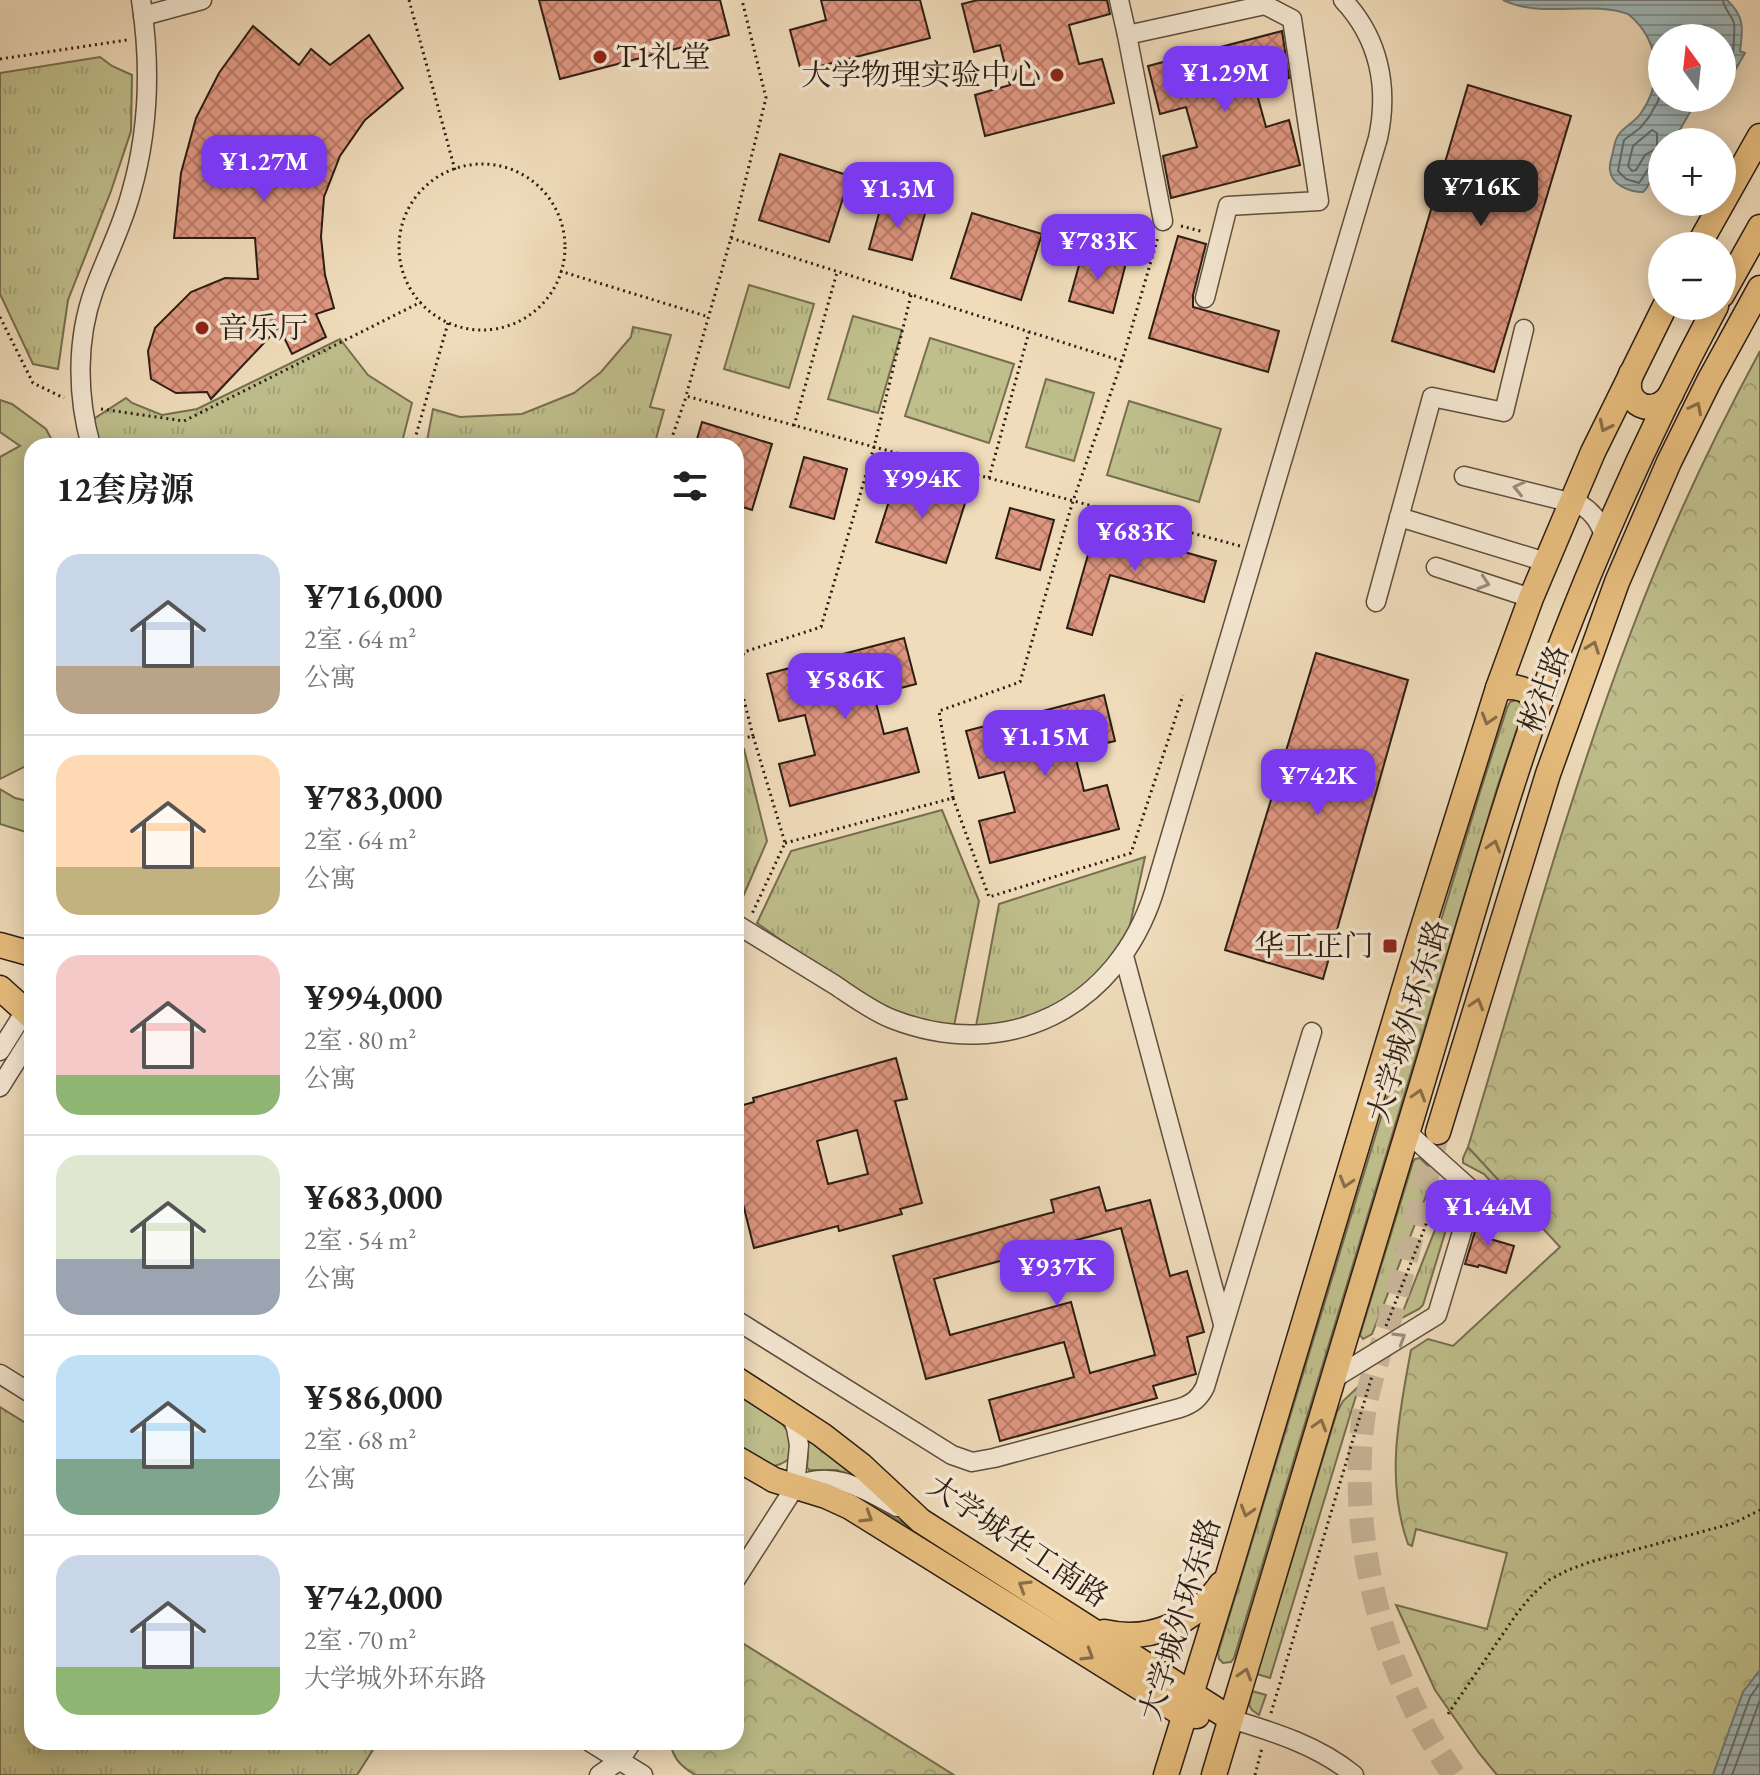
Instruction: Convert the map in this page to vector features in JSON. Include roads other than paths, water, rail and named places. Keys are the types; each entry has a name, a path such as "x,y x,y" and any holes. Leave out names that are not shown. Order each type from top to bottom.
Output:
{"main road":[{"path":"1706,232 1760,136"},
{"path":"1736,270 1760,227"},
{"name":"彬社路","path":"1438,1132 1548,774 1617,582 1675,449 1760,288"},
{"name":"大学城外环东路","path":"1166,1775 1413,958 1498,688 1531,598 1593,452 1658,320"},
{"name":"大学城外环东路","path":"1214,1775 1541,701 1634,470 1709,320"},
{"path":"1631,374 1628,388 1640,405 1661,404 1671,394"},
{"path":"1498,688 1526,689 1541,701"},
{"path":"0,945 24,952"},
{"path":"0,988 24,1005"},
{"name":"大学城华工南路","path":"744,1384 789,1412 862,1466 921,1521 1083,1624 1187,1704"},
{"name":"大学城华工南路","path":"744,1463 765,1476 850,1507 1187,1704 1231,1719"},
{"path":"1083,1624 1118,1635 1135,1636 1163,1630 1180,1622 1207,1600 1229,1572"}],"street":[{"path":"89,438 81,399 82,346 93,292 121,227 140,157 148,78 142,8 202,0"},
{"path":"1119,0 1163,221"},
{"path":"744,925 889,1018 941,1033 964,1035 1001,1032 1059,1013 1091,992 1124,956 1142,926 1154,892 1378,138 1383,108 1379,63 1370,37 1343,0"},
{"path":"1127,35 1265,5 1292,19 1319,201 1228,206 1205,298"},
{"path":"1376,602 1432,397 1504,412 1524,329"},
{"path":"1464,476 1572,501 1590,510 1605,538"},
{"path":"1399,517 1546,562"},
{"path":"1436,567 1531,598"},
{"path":"1124,956 1223,1326"},
{"path":"0,1051 24,1017"},
{"path":"744,1325 952,1455 972,1462 1008,1455 1193,1403 1205,1387 1312,1032"},
{"path":"0,1087 24,1049"},
{"path":"1333,1379 1437,1315 1442,1302 1474,1192 1408,1133"},
{"path":"0,1374 24,1389"},
{"path":"744,1567 795,1487 799,1445 789,1412"},
{"path":"795,1487 813,1480 842,1480 921,1521"},
{"name":"大学城华工南路","path":"1231,1719 1292,1739 1334,1760 1354,1775"},
{"path":"603,1750 643,1775"},
{"path":"599,1775 620,1760 627,1750"}],"water":[{"path":"1503,0 1727,0 1740,18 1740,51 1745,53 1736,69 1736,24 1648,24 1648,40 1628,14 1613,10 1518,5"},
{"path":"1648,101 1648,112 1690,112 1681,128 1648,128 1648,186 1643,192 1622,187 1611,175 1610,165 1618,136 1641,113"},
{"path":"1760,1670 1760,1775 1713,1775 1743,1692"}],"tunnel":[{"path":"1438,1132 1364,1413 1360,1507 1366,1555 1390,1649 1407,1693 1454,1775"}],"place":[{"name":"T1礼堂","path":"600,57"},
{"name":"大学物理实验中心","path":"1057,75"},
{"name":"音乐厅","path":"202,328"},
{"name":"华工正门","path":"1390,946"}]}
